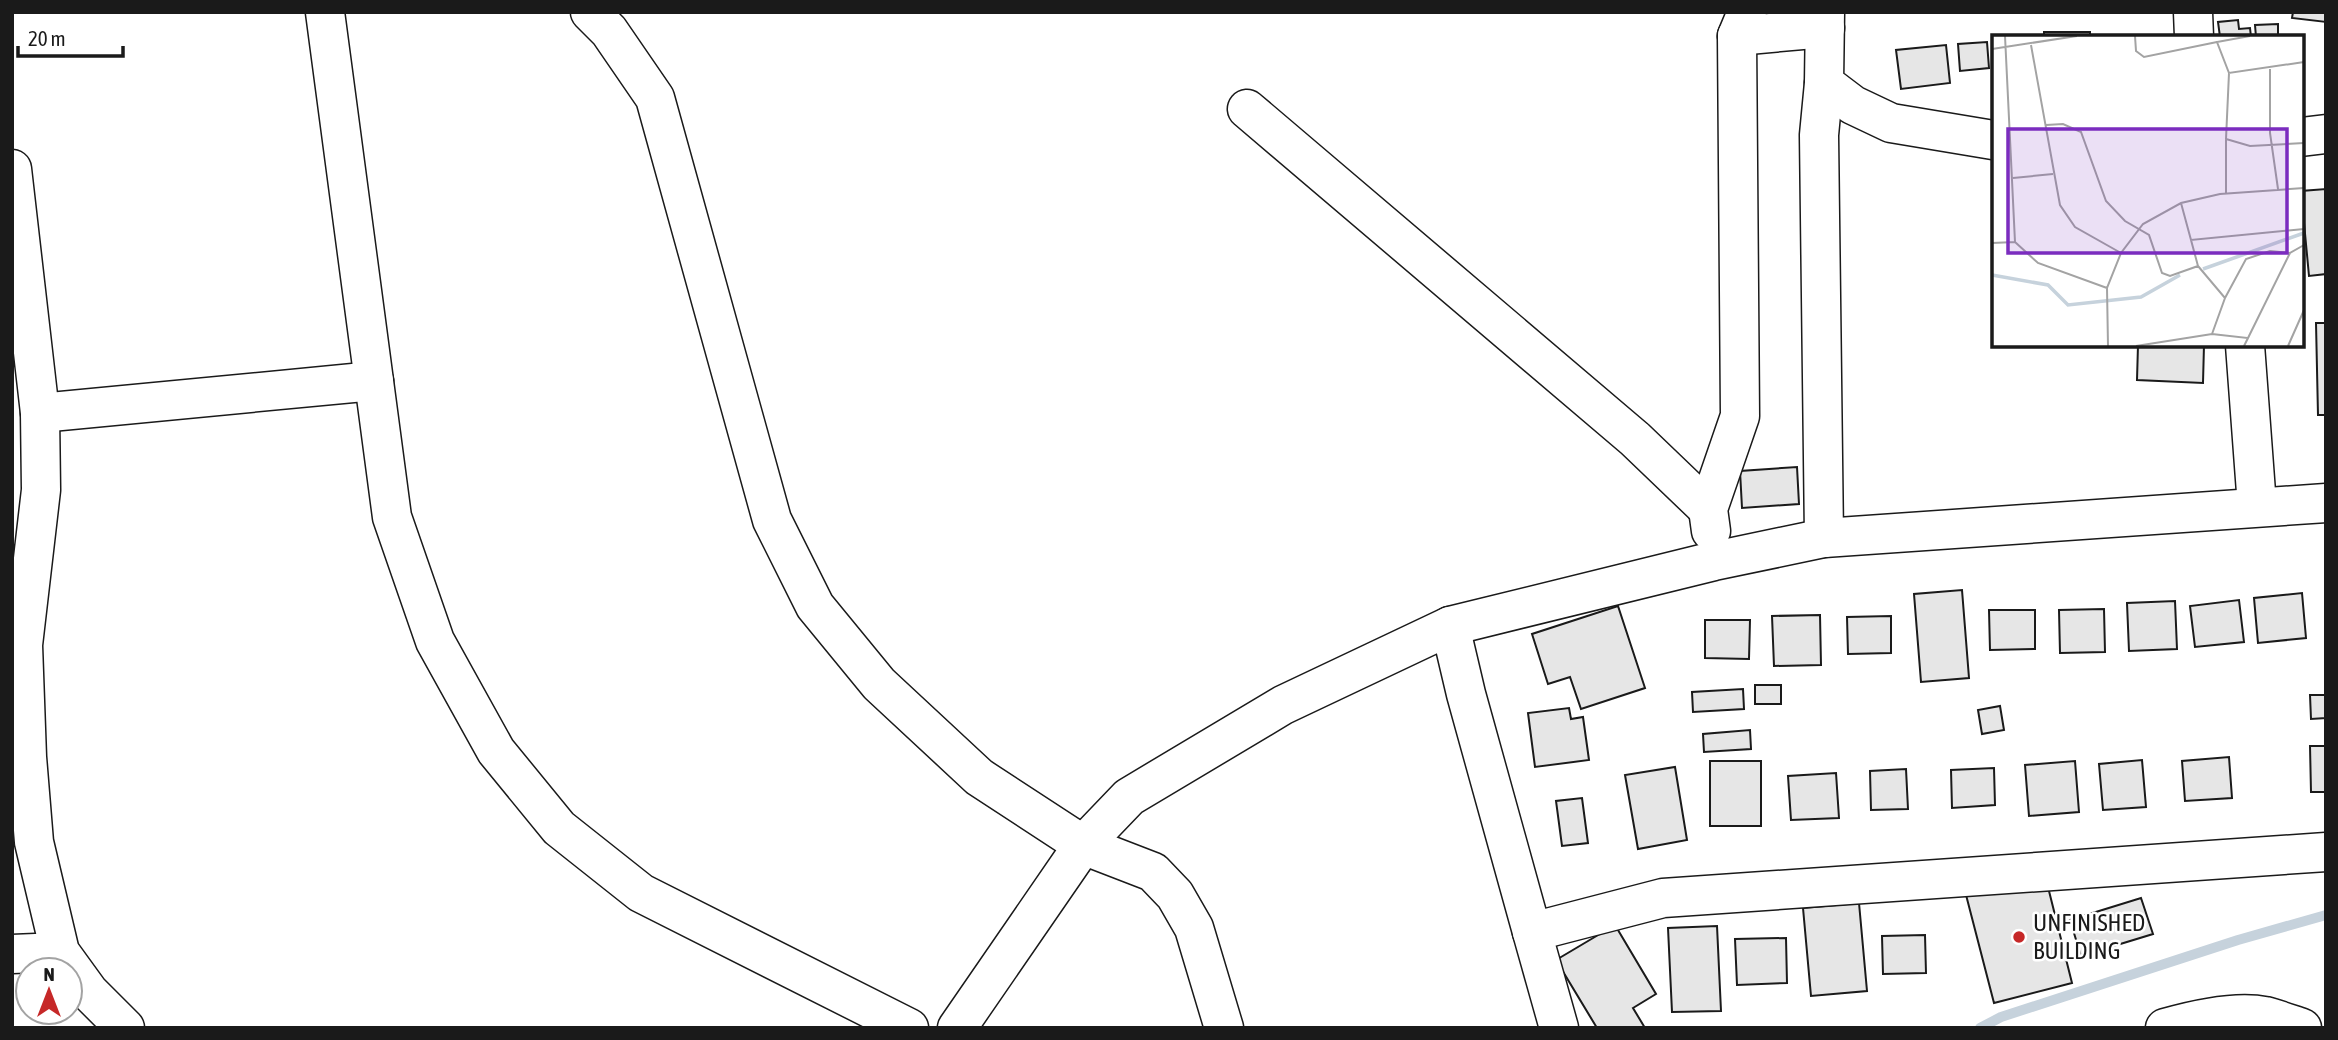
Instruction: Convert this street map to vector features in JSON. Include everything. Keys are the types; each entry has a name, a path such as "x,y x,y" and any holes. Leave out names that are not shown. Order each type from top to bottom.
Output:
{"street":[{"path":"325,12 392,517 435,640 496,751 559,828 641,892 909,1028"},
{"path":"590,12 609,31 654,98 772,520 815,606 879,684 979,777 1083,845 1153,872 1175,895 1194,928 1224,1028"},
{"path":"2193,12 2194,35"},
{"path":"1714,561 1708,509 1740,416 1742,24 1825,20 1824,83 1819,135 1824,538"},
{"path":"1824,83 1853,105 1891,123 1992,140"},
{"path":"1247,109 1635,439 1708,509"},
{"path":"2303,137 2326,135"},
{"path":"12,169 21,325 40,413 41,490 18,645 34,842 60,952 89,992 125,1028"},
{"path":"2245,346 2257,506"},
{"path":"40,413 374,381"},
{"path":"957,1028 1083,845 1129,797 1271,712 1450,626 1714,561 1824,538 2326,503"},
{"path":"1450,626 1466,694 1559,1028"},
{"path":"1532,932 1663,898 2326,852"},
{"path":"12,954 60,952"},
{"path":"2165,1028 2190,1021 2235,1016 2262,1016 2302,1028"}],"building":[{"path":"2293,12 2326,12 2326,22 2292,18"},
{"path":"2238,20 2239,29 2250,28 2251,35 2220,35 2218,22"},
{"path":"2278,24 2278,35 2256,35 2255,25"},
{"path":"2044,32 2090,32 2090,35 2044,35"},
{"path":"1987,42 1989,68 1960,71 1958,44"},
{"path":"1946,45 1950,83 1901,89 1896,50"},
{"path":"2326,189 2326,274 2309,276 2303,191"},
{"path":"2316,323 2326,323 2326,415 2318,415"},
{"path":"2138,346 2204,346 2203,383 2137,380"},
{"path":"1797,467 1799,504 1742,508 1740,471"},
{"path":"1962,590 1969,678 1921,682 1914,594"},
{"path":"2302,593 2306,638 2258,643 2254,598"},
{"path":"2239,600 2244,642 2195,647 2190,606"},
{"path":"2175,601 2177,649 2129,651 2127,603"},
{"path":"1618,606 1645,688 1581,709 1570,677 1548,684 1532,634"},
{"path":"2104,609 2105,652 2060,653 2059,610"},
{"path":"1989,610 2035,610 2035,649 1990,650"},
{"path":"1820,615 1821,665 1774,666 1772,616"},
{"path":"1891,616 1891,653 1848,654 1847,617"},
{"path":"1705,620 1750,620 1749,659 1705,658"},
{"path":"1755,685 1781,685 1781,704 1755,704"},
{"path":"1743,689 1744,709 1693,712 1692,692"},
{"path":"2310,695 2326,695 2326,718 2311,719"},
{"path":"2000,706 2004,730 1982,734 1978,710"},
{"path":"1569,708 1571,719 1583,717 1589,760 1535,767 1528,713"},
{"path":"1750,730 1751,749 1704,752 1703,734"},
{"path":"2310,746 2326,746 2326,792 2311,792"},
{"path":"2229,757 2232,798 2185,801 2182,761"},
{"path":"2142,760 2146,807 2103,810 2099,764"},
{"path":"1710,761 1761,761 1761,826 1710,826"},
{"path":"2075,761 2079,812 2029,816 2025,765"},
{"path":"1675,767 1687,840 1638,849 1625,775"},
{"path":"1994,768 1995,805 1952,808 1951,770"},
{"path":"1906,769 1908,809 1871,810 1870,771"},
{"path":"1836,773 1839,818 1791,820 1788,776"},
{"path":"1582,798 1588,843 1562,846 1556,801"},
{"name":"UNFINISHED BUILDING","path":"2044,871 2072,983 1994,1003 1965,891"},
{"path":"2141,898 2153,934 2081,956 2070,920"},
{"path":"1859,903 1867,991 1811,996 1803,908"},
{"path":"1615,925 1656,994 1633,1008 1645,1028 1597,1028 1556,960"},
{"path":"1717,926 1721,1011 1672,1012 1668,928"},
{"path":"1925,935 1926,973 1883,974 1882,936"},
{"path":"1786,938 1787,983 1737,985 1735,939"}],"waterway":[{"path":"1980,1028 2001,1017 2238,940 2326,915"}],"place":[{"name":"UNFINISHED BUILDING","path":"2019,937"}]}
